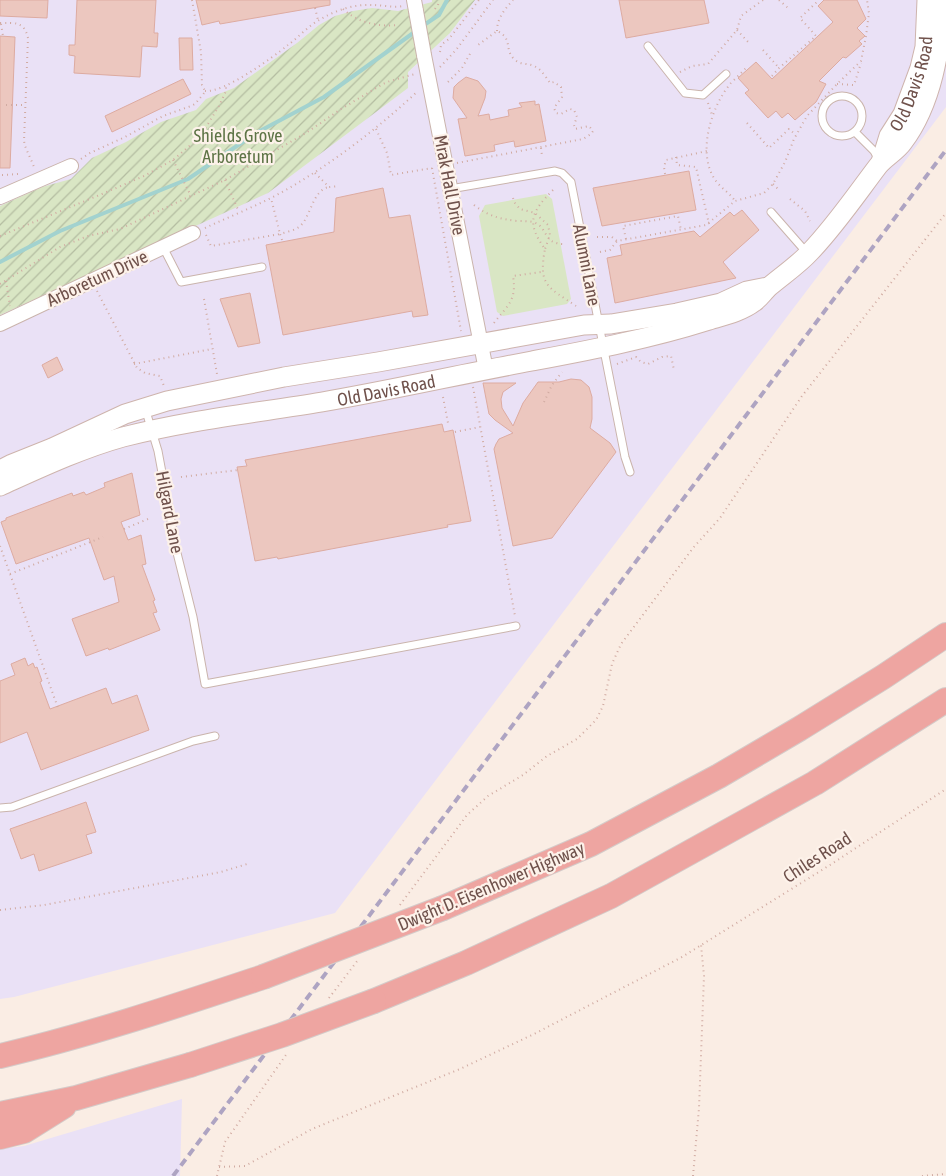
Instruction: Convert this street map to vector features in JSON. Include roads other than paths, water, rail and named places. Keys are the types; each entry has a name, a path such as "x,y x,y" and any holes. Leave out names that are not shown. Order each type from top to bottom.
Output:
{"highway":[{"name":"Dwight D. Eisenhower Highway","path":"0,1056 136,1020 264,977 442,908 591,844 719,776 866,688 946,635"},
{"path":"0,1114 76,1098 190,1065 374,1001 466,963 610,896 815,783 946,700"},
{"path":"0,1048 46,1045"},
{"path":"0,1137 24,1131 76,1098"}],"street":[{"name":"Old Davis Road","path":"881,162 889,136 903,114 920,68 925,47 927,0"},
{"name":"Old Davis Road","path":"0,486 68,456 120,438 236,414 322,402 603,347 676,330 733,313 755,302 768,287 808,254 831,229 881,162 902,143 926,99 938,51 941,30 940,0"},
{"name":"Mrak Hall Drive","path":"415,5 486,370"},
{"path":"0,196 71,166"},
{"name":"Arboretum Drive","path":"0,324 198,231"},
{"name":"Old Davis Road","path":"0,470 126,414 167,401 284,377 584,325 612,324 676,313 721,303 747,291 768,287"}],"lane":[{"path":"648,46 685,94 703,95 726,74"},
{"path":"845,96 857,102 861,108 862,121 855,132 840,136 834,135 826,128 822,115 827,103 832,98 845,96"},
{"path":"855,132 874,151 881,162"},
{"name":"Alumni Lane","path":"450,189 555,171 567,177 573,189 625,457 630,472"},
{"path":"771,212 808,254"},
{"path":"163,247 181,282 262,267"},
{"name":"Hilgard Lane","path":"145,407 153,430 177,553 193,617 205,684 516,626"},
{"path":"0,808 12,807 192,741 215,736"}],"waterway":[{"path":"421,27 439,15 447,0"},
{"path":"0,262 60,231 188,179 256,133 324,97 416,31"}],"railway":[{"path":"173,1176 946,150"}],"park label":[{"name":"Shields Grove Arboretum","path":"238,145"}]}
